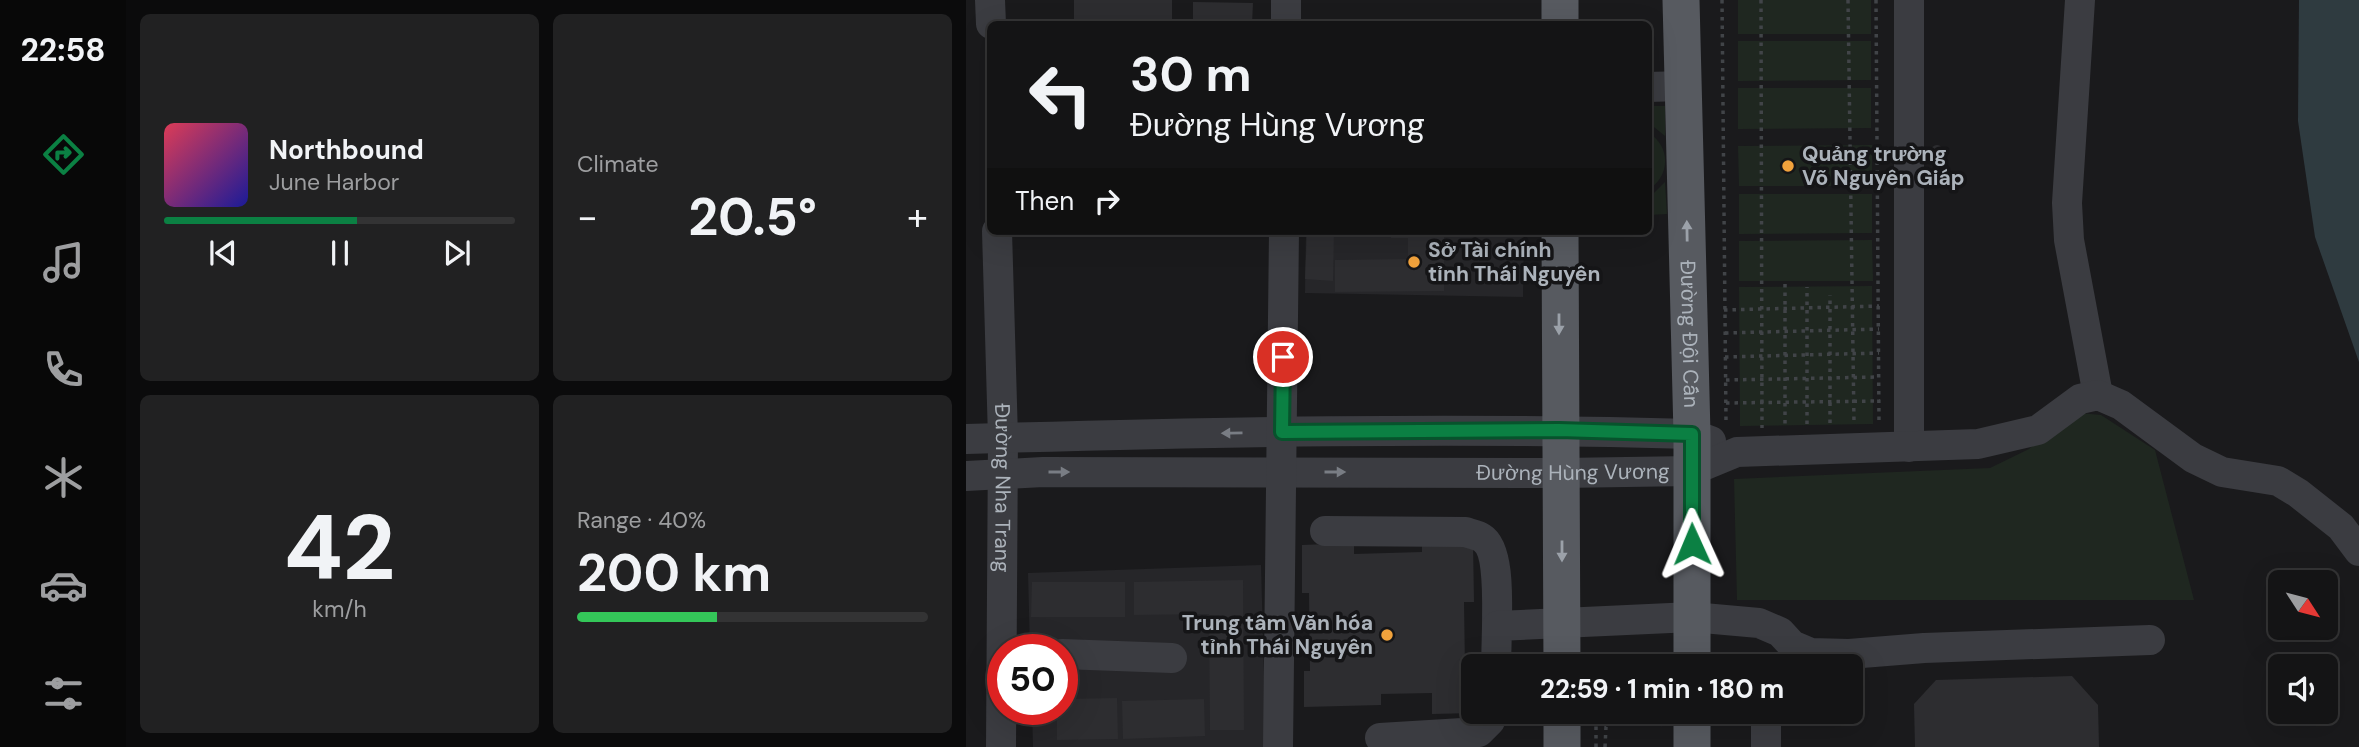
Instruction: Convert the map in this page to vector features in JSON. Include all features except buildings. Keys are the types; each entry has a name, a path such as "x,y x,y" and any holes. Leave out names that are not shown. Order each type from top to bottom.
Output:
{"main road":[{"path":"1560,0 1560,21"},
{"name":"Đường Đội Cấn","path":"1681,0 1666,86 1709,428 1691,471 1692,654"},
{"path":"1560,235 1562,654"},
{"path":"1569,724 1579,743"},
{"path":"1692,724 1692,747"}],"street":[{"path":"990,0 991,21"},
{"path":"1286,0 1286,21"},
{"path":"1909,0 1909,447"},
{"path":"2080,0 2067,203 2069,240 2098,394"},
{"name":"Đường Nha Trang","path":"997,235 1003,438 1002,634"},
{"path":"1278,747 1284,235"},
{"path":"1737,453 1978,444 2038,430 2080,399 2098,394 2121,405 2193,457 2222,472 2278,481 2298,493 2341,527 2359,551"},
{"name":"Đường Hùng Vương","path":"966,439 1282,432 1709,428 1737,453 1691,471 1043,472 966,476"},
{"path":"1325,531 1466,532 1484,538 1492,551 1495,570 1496,654"},
{"path":"1497,626 1692,617 1759,623 1780,632 1786,654"},
{"path":"1803,654 2150,640"},
{"path":"1078,655 1172,658"},
{"path":"1381,738 1479,732 1487,724"},
{"path":"1766,724 1766,747"},
{"name":"Đường Nha Trang","path":"1001,725 1001,747"}],"path":[{"path":"1709,428 1726,402 1722,0"},
{"path":"1761,0 1762,433"},
{"path":"1848,0 1854,433"},
{"path":"1876,0 1880,377 1880,422 1876,431"},
{"path":"1784,284 1785,433"},
{"path":"1807,287 1807,433"},
{"path":"1830,295 1830,432"},
{"path":"1724,310 1879,306"},
{"path":"1725,333 1879,329"},
{"path":"1726,357 1879,353"},
{"path":"1726,380 1880,377"},
{"path":"1726,402 1880,401"},
{"path":"1579,743 1589,724"},
{"path":"1579,743 1604,744 1609,724"},
{"path":"1579,743 1595,747"}],"shaded area":[{"path":"1738,0 1871,0 1871,34 1738,34"},
{"path":"2299,0 2359,0 2359,362 2315,237 2298,121"},
{"path":"1738,41 1871,41 1871,80 1738,81"},
{"path":"1738,88 1871,88 1871,128 1738,129"},
{"path":"1652,106 1665,106 1665,136 1652,125"},
{"path":"1652,136 1661,146 1665,161 1661,177 1652,186"},
{"path":"1872,145 1872,186 1739,186 1738,146"},
{"path":"1665,182 1667,214 1652,215 1652,195"},
{"path":"1739,194 1872,194 1872,233 1739,234"},
{"name":"Sở Tài chính tỉnh Thái Nguyên","path":"1306,235 1524,235 1523,297 1305,293"},
{"path":"1872,240 1873,281 1739,281 1739,241"},
{"path":"1872,286 1873,424 1740,426 1739,287"},
{"path":"2080,413 2101,415 2155,450 2194,600 1737,600 1734,479 1990,468 2029,449 2057,423"},
{"path":"1261,565 1266,747 1033,747 1032,725 1078,725 1078,634 1030,634 1028,573"}],"place":[{"name":"Quảng trường Võ Nguyên Giáp","path":"1788,166"},
{"name":"Sở Tài chính tỉnh Thái Nguyên","path":"1414,262"},
{"name":"Trung tâm Văn hóa tỉnh Thái Nguyên","path":"1387,635"}],"route":[{"path":"1283,357 1282,432 1559,430 1692,434 1692,544"}]}
